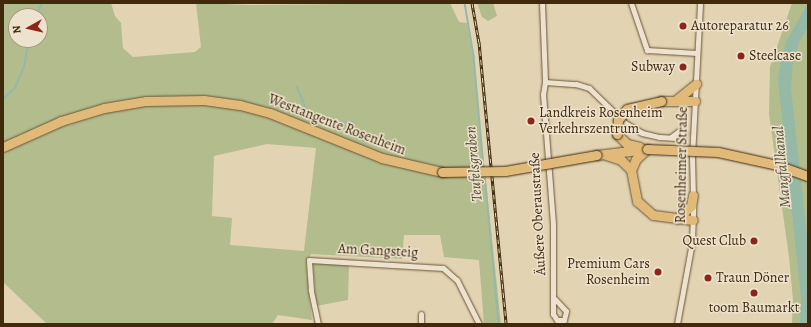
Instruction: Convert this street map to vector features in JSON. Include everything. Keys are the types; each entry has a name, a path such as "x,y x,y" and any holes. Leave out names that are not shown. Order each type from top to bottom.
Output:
{"highway":[{"path":"676,100 696,84"},
{"name":"Westtangente Rosenheim","path":"3,147 61,121 104,108 146,101 204,100 240,105 270,113 382,158 442,172 505,172 597,155 648,149 718,152 777,165 808,176"},
{"path":"597,155 612,146 617,134 618,120 627,109 661,101 695,101"},
{"path":"617,134 627,144 648,149"},
{"path":"648,149 636,159 631,170 637,201 653,215 693,220"},
{"path":"597,155 616,157 631,170"},
{"path":"677,219 691,206 693,195"}],"street":[{"name":"Äußere Oberaustraße","path":"542,3 545,82 542,94 553,225 553,297"},
{"path":"631,3 647,50 697,53"},
{"name":"Rosenheimer Straße","path":"677,324 690,253 693,220 695,101 700,3"},
{"path":"545,82 576,84 589,88 630,128 648,134 671,137"},
{"name":"Am Gangsteig","path":"318,324 311,290 309,260 443,268 457,280 479,324"},
{"path":"421,314 421,324"}],"shaded area":[{"path":"3,3 111,3 115,16 121,23 123,48 133,57 195,52 201,47 196,3 249,5 450,3 459,22 467,23 473,57 501,324 484,324 479,260 444,257 440,235 404,235 402,259 311,254 306,264 312,320 278,315 272,324 47,324 3,282","holes":["267,144 316,148 304,251 230,245 232,218 212,216 214,156"]},
{"path":"477,3 493,3 497,16 488,21 482,17"},
{"path":"792,3 808,3 808,324 792,324 793,300 789,257 769,114 770,67"},
{"path":"808,3 808,27 799,42 793,62 791,88 808,244 808,324 800,324 801,298 778,80 781,59 787,40"},
{"path":"313,263 349,264 348,300 316,306"}],"waterway":[{"path":"40,8 42,3"},
{"name":"Teufelsgraben","path":"465,3 474,56 484,169"},
{"path":"3,99 15,88 24,67 28,48"},
{"path":"297,86 311,120 317,121"},
{"path":"338,123 354,122"},
{"name":"Teufelsgraben","path":"485,175 499,324"}],"railway":[{"path":"472,3 479,42 506,324"}],"place":[{"name":"Autoreparatur 26","path":"683,26"},
{"name":"Steelcase","path":"741,56"},
{"name":"Subway","path":"683,67"},
{"name":"Landkreis Rosenheim Verkehrszentrum","path":"531,121"},
{"name":"Quest Club","path":"754,241"},
{"name":"Premium Cars Rosenheim","path":"658,272"},
{"name":"Traun Döner","path":"708,278"},
{"name":"toom Baumarkt","path":"754,293"}],"water label":[{"name":"Mangfallkanal","path":"782,167"}]}
